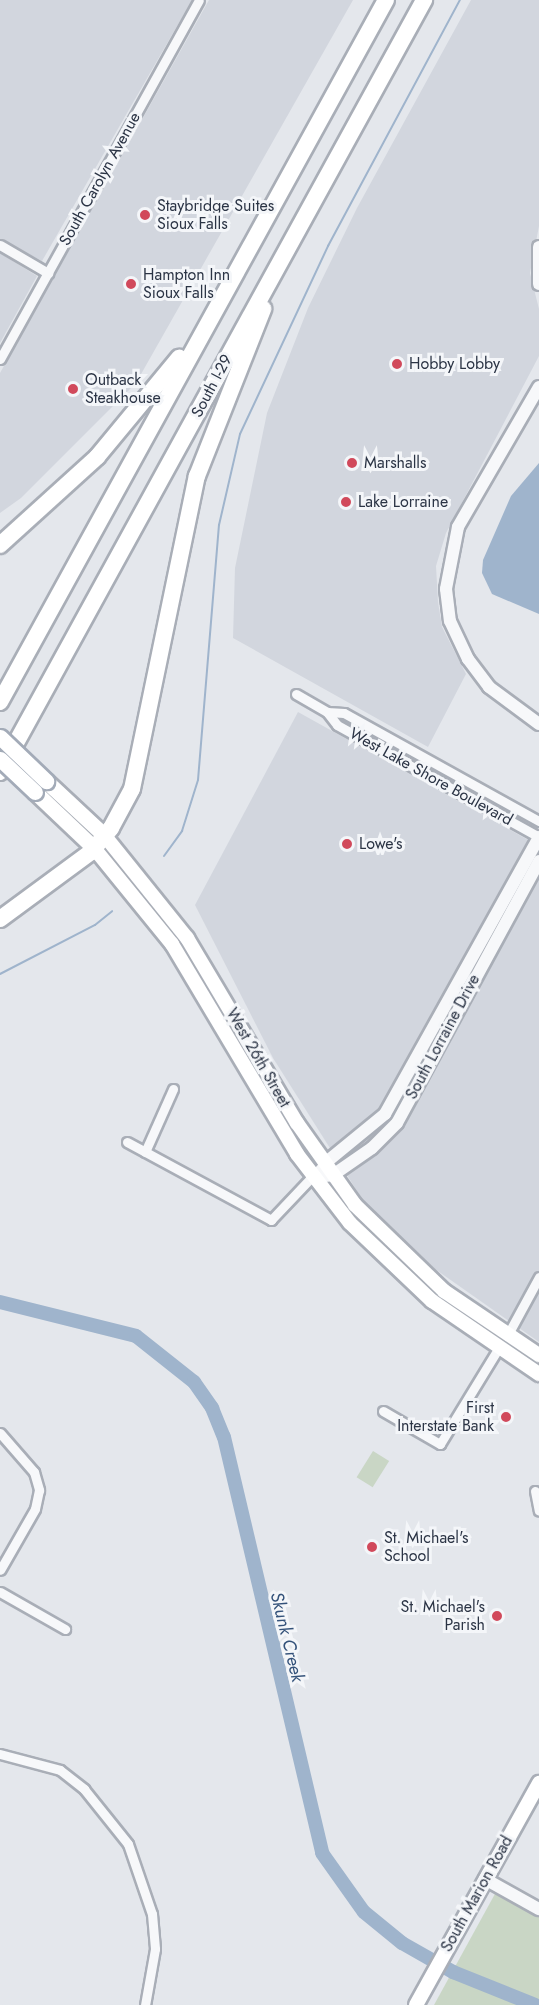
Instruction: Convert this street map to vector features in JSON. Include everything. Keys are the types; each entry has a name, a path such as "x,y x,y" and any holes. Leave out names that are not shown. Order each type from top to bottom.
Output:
{"highway":[{"name":"South I-29","path":"0,702 386,0"},
{"name":"South I-29","path":"0,772 424,0"},
{"path":"0,919 100,842 127,801 140,766 197,476 276,268"},
{"path":"0,545 118,434 231,280"}],"main road":[{"name":"West 26th Street","path":"0,737 46,781 187,938 329,1170 417,1268 507,1336 539,1355"},
{"name":"West 26th Street","path":"0,759 35,792 100,842 172,944 312,1177 399,1273 498,1349 539,1374"},
{"path":"399,1273 485,1333 507,1336"},
{"path":"498,1349 510,1348 539,1364"},
{"name":"South Marion Road","path":"416,2005 539,1783"}],"street":[{"name":"South Carolyn Avenue","path":"0,358 199,0"},
{"path":"0,245 48,273"},
{"path":"539,248 539,284"},
{"path":"539,387 458,527 446,589 450,621 468,659 489,687 539,724"},
{"name":"West Lake Shore Boulevard","path":"297,694 327,712 337,725 539,837"},
{"name":"West Lake Shore Boulevard","path":"327,712 344,713 539,821"},
{"name":"South Lorraine Drive","path":"329,1170 385,1114 539,837"},
{"name":"South Lorraine Drive","path":"312,1177 372,1148 397,1123 539,861"},
{"path":"144,1152 173,1089"},
{"path":"126,1142 271,1220 312,1177"},
{"path":"507,1336 539,1277"},
{"path":"383,1411 440,1444 498,1349"},
{"path":"0,1433 34,1472 39,1490 35,1509 0,1570"},
{"path":"535,1491 539,1511"},
{"path":"0,1592 65,1629"},
{"path":"0,1754 60,1770 84,1789 128,1844 152,1914 155,1949 145,2005"},
{"path":"485,1879 539,1909"}],"shaded area":[{"path":"0,0 192,0 42,261 0,239"},
{"path":"209,0 353,0 136,383 21,498 0,513 0,373"},
{"path":"471,0 539,0 539,226 530,273 539,309 539,356 446,533 436,566 442,627 466,674 428,747 233,638 235,568 267,413 308,308 357,208"},
{"path":"0,253 37,276 0,343"},
{"path":"298,712 539,846 539,1342 435,1269 364,1202 273,1058 195,905"}],"green space":[{"path":"373,1451 389,1461 373,1487 357,1477"},
{"path":"496,1892 539,1916 539,2005 434,2005"}],"water":[{"path":"539,463 539,614 492,594 482,573 483,560 511,496"}],"waterway":[{"path":"164,856 182,831 198,780 219,525 240,434 328,246 460,0"},
{"path":"0,974 95,925 112,911"},
{"name":"Skunk Creek","path":"0,1302 136,1336 194,1382 212,1408 224,1437 322,1853 364,1912 402,1943 453,1972 535,2005"}],"place":[{"name":"Staybridge Suites Sioux Falls","path":"145,215"},
{"name":"Hampton Inn Sioux Falls","path":"131,284"},
{"name":"Hobby Lobby","path":"397,364"},
{"name":"Outback Steakhouse","path":"73,389"},
{"name":"Marshalls","path":"352,463"},
{"name":"Lake Lorraine","path":"346,502"},
{"name":"Lowe's","path":"347,844"},
{"name":"First Interstate Bank","path":"506,1417"},
{"name":"St. Michael's School","path":"372,1547"},
{"name":"St. Michael's Parish","path":"497,1616"}]}
